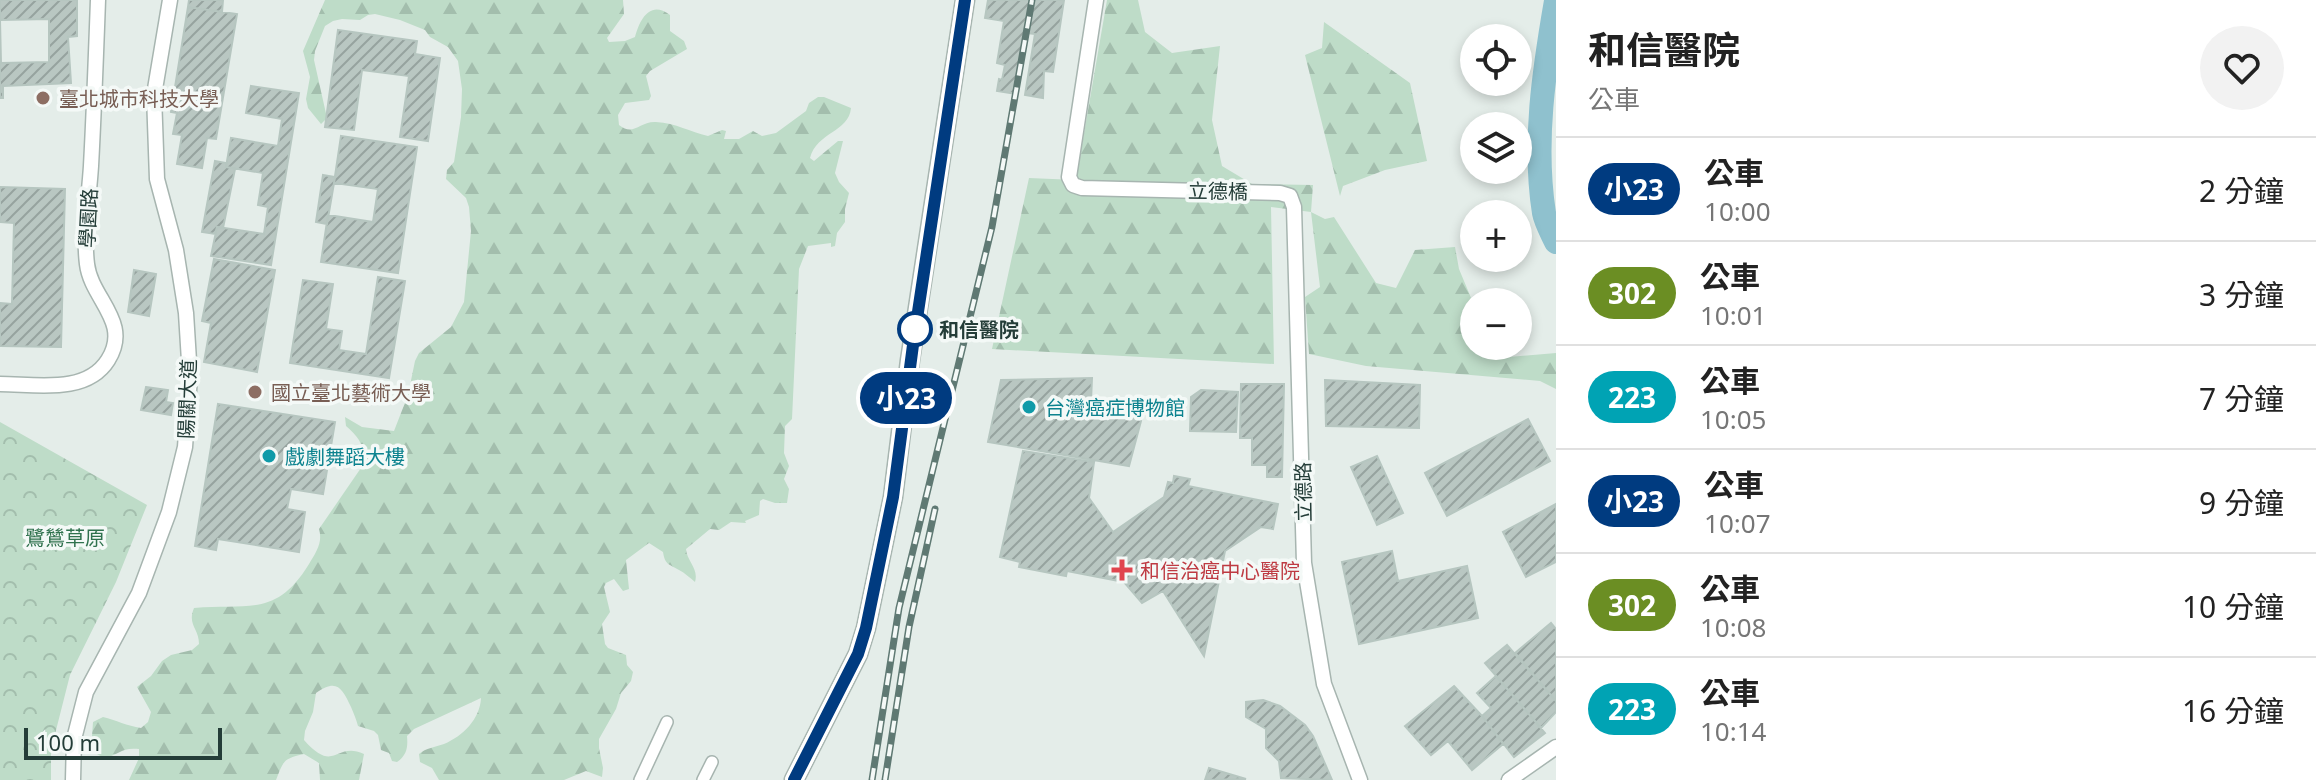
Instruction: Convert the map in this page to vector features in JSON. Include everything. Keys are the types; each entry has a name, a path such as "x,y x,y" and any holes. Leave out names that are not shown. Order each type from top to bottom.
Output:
{"street":[{"name":"學園路","path":"0,384 73,384 86,380 109,359 116,341 114,322 87,268 85,245 98,0"},
{"name":"陽關大道","path":"73,780 74,739 86,692 139,593 169,512 185,447 190,377 186,313 176,250 157,179 154,95 170,0"},
{"path":"794,780 858,654 866,628 893,497 965,0"},
{"name":"立德橋","path":"1096,0 1069,177 1073,185 1082,188 1280,193 1290,196"},
{"name":"立德路","path":"1290,196 1294,207 1300,358 1304,563 1324,684 1360,780"},
{"path":"640,780 667,722"},
{"path":"1509,780 1556,747"},
{"path":"703,780 712,762"}],"green space":[{"path":"325,0 623,0 624,14 607,38 609,42 635,37 647,14 663,11 670,15 670,31 684,41 687,49 646,76 651,96 649,100 625,103 618,115 619,125 624,128 633,129 656,122 708,136 722,130 726,131 724,139 739,139 753,131 762,136 776,133 806,111 809,103 818,97 851,108 845,122 819,143 810,158 814,161 838,141 843,141 835,173 849,193 845,222 837,233 835,246 831,247 831,243 808,246 799,269 792,419 785,426 784,453 789,466 784,479 789,489 787,503 763,499 760,501 759,515 746,523 731,522 719,530 710,529 686,549 695,582 668,564 663,552 649,543 626,560 629,589 623,591 614,579 606,583 604,587 610,612 602,624 605,644 626,655 627,665 633,672 599,739 602,777 586,771 564,780 439,780 432,768 420,762 419,754 451,741 464,731 474,720 481,698 414,729 407,736 405,754 397,762 381,750 374,731 358,726 345,695 334,686 316,693 304,740 322,755 347,751 364,754 359,780 320,780 319,763 304,754 285,761 276,780 129,780 139,758 139,749 124,750 104,758 97,754 92,736 93,722 103,717 141,728 148,722 151,712 137,687 151,676 162,661 171,655 192,650 199,644 192,619 194,608 259,604 285,593 297,581 318,547 319,529 363,465 362,448 358,438 346,426 345,417 362,427 394,431 419,353 451,327 464,302 471,231 469,207 466,198 446,179 447,170 454,162 461,117 462,89 458,61 448,47 430,37 425,30 400,20 375,14 360,20 333,21 325,26 315,51 314,60 327,118 321,124 308,108 306,99 310,77 303,51"},
{"path":"1107,0 1138,0 1145,32 1172,53 1220,46 1212,120 1222,166 1252,184 1313,185 1311,212 1271,207 1274,364 992,349 1029,178 1076,180"},
{"path":"1324,22 1410,83 1427,161 1385,170 1343,186 1340,196 1305,55 1322,48"},
{"path":"1311,212 1325,219 1334,217 1376,283 1396,288 1415,250 1455,247 1467,288 1460,288 1460,360 1532,360 1532,355 1556,353 1556,389 1540,381 1366,366 1309,354 1305,297 1320,287"},
{"name":"鷺鷥草原","path":"0,422 147,505 116,582 70,675 51,750 51,780 0,780"}],"building":[{"path":"0,0 77,0 77,36 68,37 71,83 3,86 3,98 0,98","holes":["49,19 49,62 1,63 0,20"]},
{"path":"189,0 223,0 222,12 188,7"},
{"path":"988,0 1064,0 1053,72 1044,71 1043,98 1025,95 1035,34 1027,33 1017,94 997,91 1005,65 997,63 1004,21 985,18"},
{"path":"188,7 237,14 216,139 207,138 202,168 177,164 182,135 173,134 177,113 171,112"},
{"path":"338,30 417,41 415,54 440,58 428,141 400,137 409,76 362,70 354,130 325,127"},
{"path":"251,86 299,93 271,265 211,256 217,227 264,234 268,207 258,205 263,173 226,167 231,138 278,146 282,119 246,113"},
{"path":"341,136 417,147 398,273 321,262 328,215 373,222 378,189 334,183"},
{"path":"215,161 235,169 223,228 217,227 215,234 202,232"},
{"path":"323,175 335,177 327,224 316,222"},
{"path":"0,187 65,189 61,347 0,346 0,303 12,304 14,223 0,222"},
{"path":"214,259 275,270 257,372 204,362 211,323 202,321"},
{"path":"134,270 156,274 149,316 128,312"},
{"path":"378,277 405,281 389,378 290,363 303,280 333,284 326,329 342,331 339,350 366,354"},
{"path":"1092,378 1091,401 1116,415 1120,407 1141,421 1129,466 988,442 1001,380"},
{"path":"1325,380 1420,385 1419,428 1326,426"},
{"path":"1241,384 1284,384 1282,477 1267,477 1267,465 1252,465 1252,438 1240,438"},
{"path":"146,387 168,390 166,402 173,403 171,415 141,410"},
{"path":"1201,390 1238,392 1236,432 1190,431 1191,397"},
{"name":"戲劇舞蹈大樓","path":"218,404 335,422 323,494 291,489 287,509 305,512 299,552 218,539 216,550 195,546"},
{"path":"1528,419 1550,461 1447,516 1425,473"},
{"path":"1023,451 1094,462 1089,498 1113,532 1164,497 1168,482 1173,483 1174,476 1190,479 1188,486 1278,504 1273,529 1261,527 1225,551 1204,656 1163,591 1142,603 1124,582 1067,571 1066,576 1019,567 1020,562 1000,557"},
{"path":"1377,456 1403,513 1377,525 1351,467"},
{"path":"1556,504 1556,562 1526,577 1503,532"},
{"path":"1392,551 1398,581 1467,566 1478,618 1359,644 1342,562"},
{"path":"1551,623 1556,629 1556,701 1515,653"},
{"path":"1507,645 1556,701 1556,712 1541,728 1485,663"},
{"path":"1496,676 1545,733 1514,757 1482,716 1491,708 1477,693"},
{"path":"1454,686 1503,744 1472,770 1448,741 1431,755 1405,726"},
{"path":"1263,700 1280,706 1305,725 1332,780 1281,778 1279,761 1266,748 1266,729 1246,717 1246,702"},
{"path":"1209,768 1246,779 1205,780"}],"waterway":[{"path":"1556,1 1544,80 1540,133 1544,213 1556,242"}],"railway":[{"path":"872,780 899,608 992,227 1032,0"},
{"path":"885,780 909,627 935,509"}],"bus line":[{"name":"小23","path":"794,780 858,654 866,628 893,497 965,0"}],"place":[{"name":"臺北城市科技大學","path":"43,98"},
{"name":"和信醫院","path":"915,329"},
{"name":"國立臺北藝術大學","path":"255,392"},
{"name":"台灣癌症博物館","path":"1029,407"},
{"name":"戲劇舞蹈大樓","path":"269,456"},
{"name":"和信治癌中心醫院","path":"1122,570"}]}
